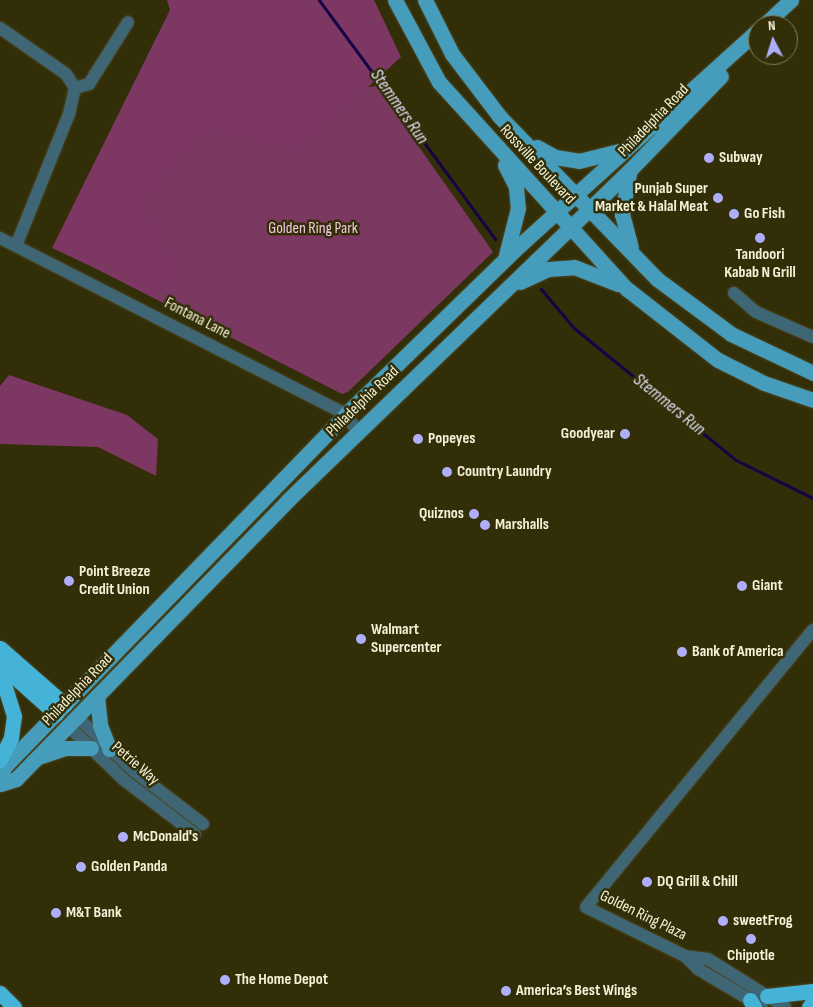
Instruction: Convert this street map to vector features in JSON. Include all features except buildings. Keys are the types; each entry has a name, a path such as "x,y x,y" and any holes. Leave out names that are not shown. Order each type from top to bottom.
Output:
{"highway":[{"path":"0,648 60,710"},
{"path":"0,664 60,710"},
{"path":"0,671 14,716 11,738 0,760"},
{"path":"758,1002 813,991"},
{"path":"0,993 14,1007"},
{"path":"808,1007 813,1002"}],"main road":[{"name":"Rossville Boulevard","path":"395,0 428,67 490,140 628,289 718,360 764,383 813,400"},
{"name":"Rossville Boulevard","path":"425,0 467,75 519,138 633,253 706,318 756,350 813,373"},
{"path":"774,15 789,1"},
{"name":"Philadelphia Road","path":"0,777 60,710 346,414 556,212 748,39"},
{"name":"Philadelphia Road","path":"0,784 16,779 357,431 629,171 726,70 748,40"},
{"path":"519,138 555,157 579,161 603,158 631,145"},
{"path":"490,140 518,196 516,230 504,261"},
{"path":"629,171 622,214 633,253"},
{"path":"505,289 548,269 574,267 628,289"},
{"path":"97,696 100,725 109,749"},
{"name":"Petrie Way","path":"60,710 72,721"},
{"path":"37,758 66,748 91,748"}],"street":[{"path":"75,88 89,84 128,22"},
{"path":"1,32 66,74 75,88 69,114 16,246"},
{"name":"Fontana Lane","path":"0,238 346,414"},
{"path":"734,294 756,312 813,337"},
{"path":"346,414 357,431"},
{"name":"Golden Ring Plaza","path":"785,1007 758,1002 685,956 586,907 813,630"},
{"name":"Petrie Way","path":"72,721 91,748 195,834"},
{"name":"Petrie Way","path":"72,721 203,824"}],"green space":[{"name":"Golden Ring Park","path":"376,86 493,252 348,392 342,394 71,256 128,118"}],"shaded area":[{"path":"167,0 374,0 401,57 298,151 221,132 199,138 146,202 184,276 152,295 52,248 170,10"},
{"path":"9,375 127,415 158,439 156,476 98,447 0,444 0,386"}],"waterway":[{"name":"Stemmers Run","path":"319,0 495,239"},
{"name":"Stemmers Run","path":"541,289 574,328 736,460 813,498"}],"place":[{"name":"Subway","path":"709,158"},
{"name":"Punjab Super Market & Halal Meat","path":"718,198"},
{"name":"Go Fish","path":"734,214"},
{"name":"Tandoori Kabab N Grill","path":"760,238"},
{"name":"Goodyear","path":"625,434"},
{"name":"Popeyes","path":"418,439"},
{"name":"Country Laundry","path":"447,472"},
{"name":"Quiznos","path":"474,514"},
{"name":"Marshalls","path":"485,525"},
{"name":"Point Breeze Credit Union","path":"69,581"},
{"name":"Giant","path":"742,586"},
{"name":"Walmart Supercenter","path":"361,639"},
{"name":"Bank of America","path":"682,652"},
{"name":"McDonald's","path":"123,837"},
{"name":"Golden Panda","path":"81,867"},
{"name":"DQ Grill & Chill","path":"647,882"},
{"name":"M&T Bank","path":"56,913"},
{"name":"sweetFrog","path":"723,921"},
{"name":"Chipotle","path":"751,939"},
{"name":"The Home Depot","path":"225,980"},
{"name":"America’s Best Wings","path":"506,991"}]}
